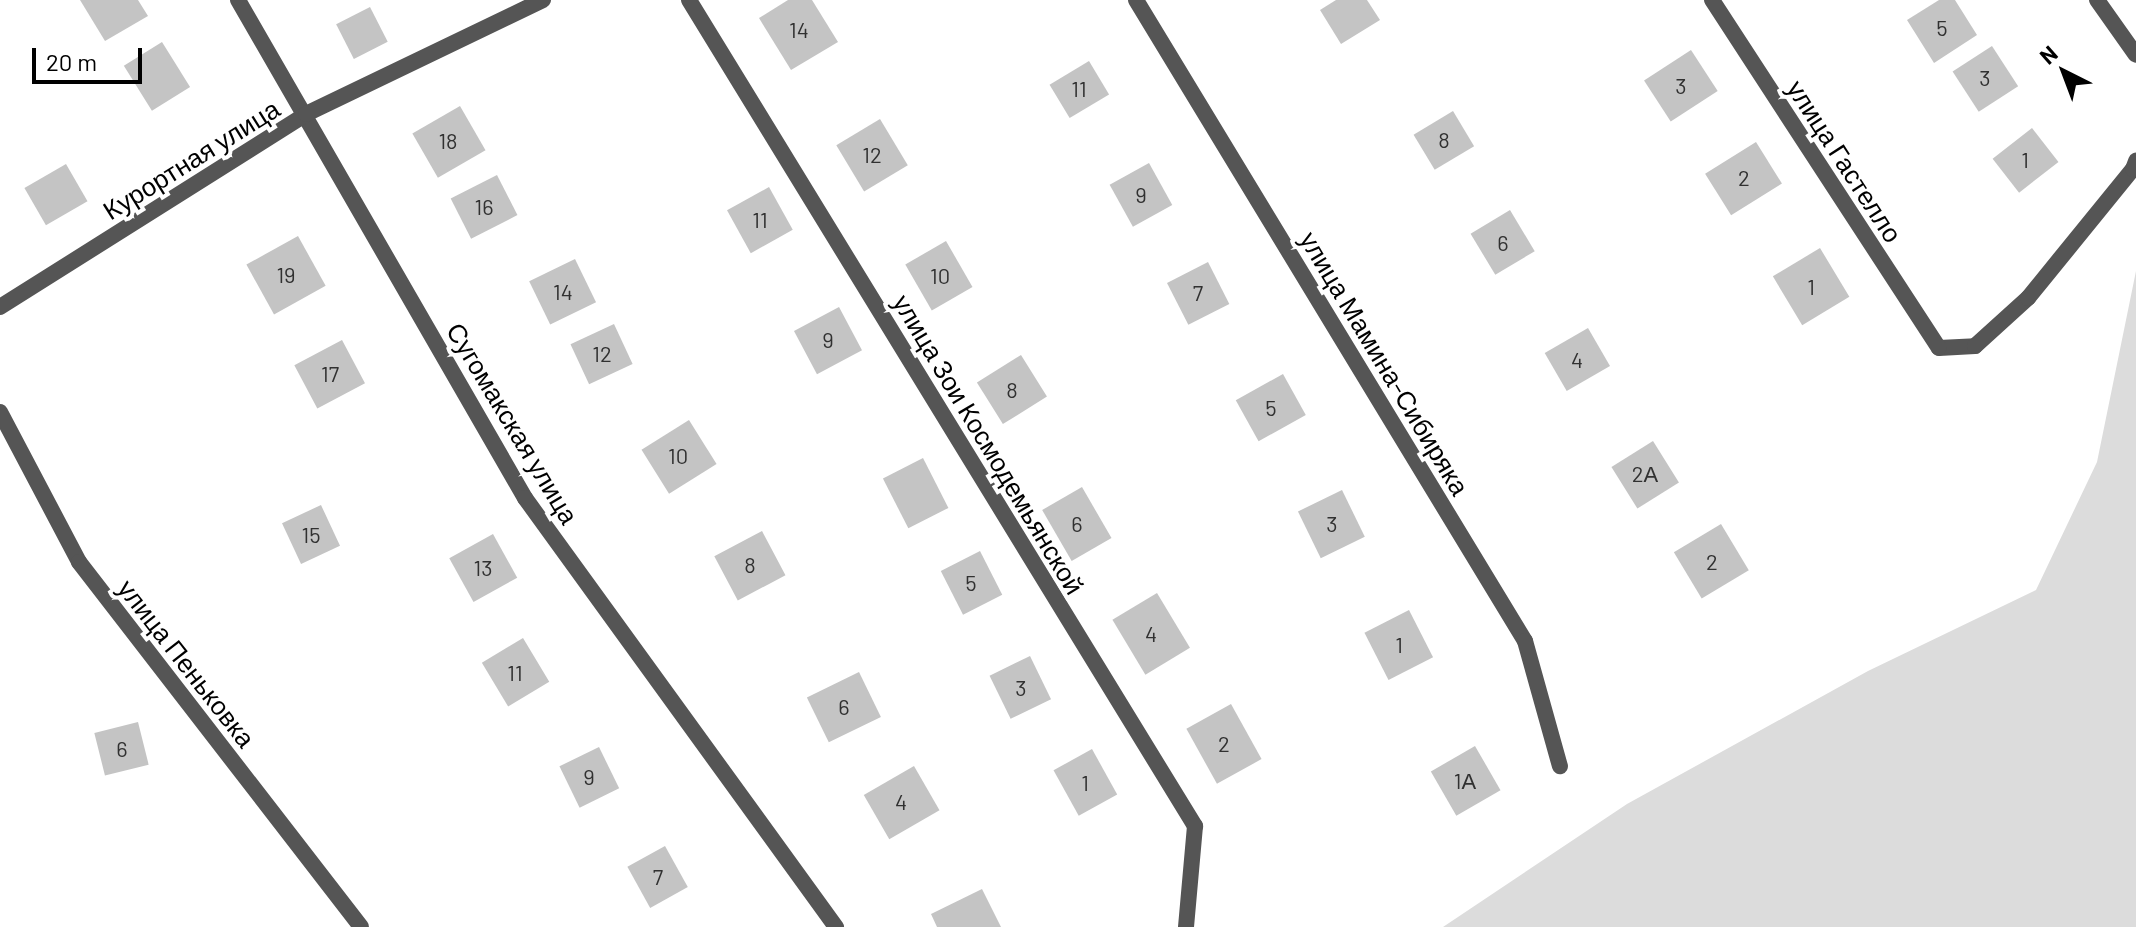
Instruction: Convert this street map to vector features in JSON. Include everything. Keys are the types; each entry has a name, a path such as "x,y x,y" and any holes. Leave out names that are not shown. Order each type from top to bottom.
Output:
{"street":[{"name":"Сугомакская улица","path":"238,0 525,498 836,927"},
{"name":"Курортная улица","path":"0,307 306,114 543,0"},
{"name":"улица Зои Космодемьянской","path":"689,0 1195,826 1186,927"},
{"name":"улица Мамина-Сибиряка","path":"1136,0 1525,641 1560,766"},
{"name":"улица Гастелло","path":"1712,0 1939,348 1975,346 2028,298 2133,169 2136,161"},
{"path":"2097,0 2136,55"},
{"name":"улица Пеньковка","path":"0,412 79,562 361,927"}],"shaded area":[{"path":"2136,271 2136,927 1443,927 1627,804 1868,671 2036,590 2097,462"}],"building":[{"path":"80,0 138,0 148,16 105,41"},
{"path":"788,0 812,0 838,42 791,70 759,18"},
{"path":"1336,0 1367,0 1380,20 1341,44 1320,10"},
{"path":"1939,0 1955,0 1977,35 1934,63 1907,20"},
{"path":"370,7 388,42 354,59 336,24"},
{"path":"162,42 190,87 152,111 124,66"},
{"path":"1992,46 2018,86 1979,112 1953,72"},
{"path":"1691,50 1718,91 1671,122 1644,80"},
{"path":"1089,61 1109,94 1070,118 1050,85"},
{"path":"460,106 486,150 438,178 412,134"},
{"path":"1453,111 1474,146 1435,170 1414,135"},
{"path":"880,119 908,165 864,192 836,145"},
{"path":"2032,128 2058,162 2019,193 1993,159"},
{"path":"1756,142 1782,184 1731,215 1705,174"},
{"path":"1149,163 1172,205 1133,227 1110,185"},
{"path":"66,164 88,201 46,225 24,188"},
{"path":"497,175 517,215 471,239 451,199"},
{"path":"769,187 793,230 751,253 727,210"},
{"path":"1510,210 1535,251 1495,275 1471,234"},
{"path":"298,236 326,286 274,314 246,265"},
{"path":"946,241 972,287 932,310 905,264"},
{"path":"1820,248 1849,297 1802,325 1773,276"},
{"path":"575,259 596,302 550,324 529,281"},
{"path":"1208,262 1229,304 1188,325 1167,283"},
{"path":"839,307 862,350 817,374 794,331"},
{"path":"614,324 633,364 589,384 570,344"},
{"path":"1588,328 1610,366 1567,391 1545,353"},
{"path":"342,340 365,383 317,409 294,365"},
{"path":"1021,355 1047,397 1003,424 977,383"},
{"path":"1283,374 1306,415 1259,441 1236,400"},
{"path":"689,420 717,464 669,494 642,450"},
{"path":"1653,441 1679,483 1637,509 1611,467"},
{"path":"923,458 948,508 908,528 883,478"},
{"path":"1082,487 1112,538 1072,561 1042,510"},
{"path":"1342,490 1365,537 1321,558 1298,511"},
{"path":"321,505 340,546 301,564 282,523"},
{"path":"1721,524 1749,570 1702,599 1674,552"},
{"path":"762,531 785,575 738,600 714,556"},
{"path":"493,534 517,578 474,602 449,558"},
{"path":"980,551 1002,595 963,615 941,571"},
{"path":"1157,593 1190,648 1145,675 1112,620"},
{"path":"1409,610 1433,657 1389,680 1364,633"},
{"path":"523,638 549,682 508,706 482,663"},
{"path":"1030,656 1051,699 1011,719 990,676"},
{"path":"859,672 881,717 829,742 807,697"},
{"path":"1231,704 1262,759 1217,784 1186,729"},
{"path":"138,722 149,765 105,776 94,733"},
{"path":"1475,746 1500,790 1456,816 1431,772"},
{"path":"599,747 619,788 580,808 559,766"},
{"path":"1092,749 1117,794 1079,816 1054,770"},
{"path":"914,766 940,810 889,839 864,795"},
{"path":"665,846 688,887 650,908 627,867"},
{"path":"982,889 1001,927 937,927 931,914"}]}
